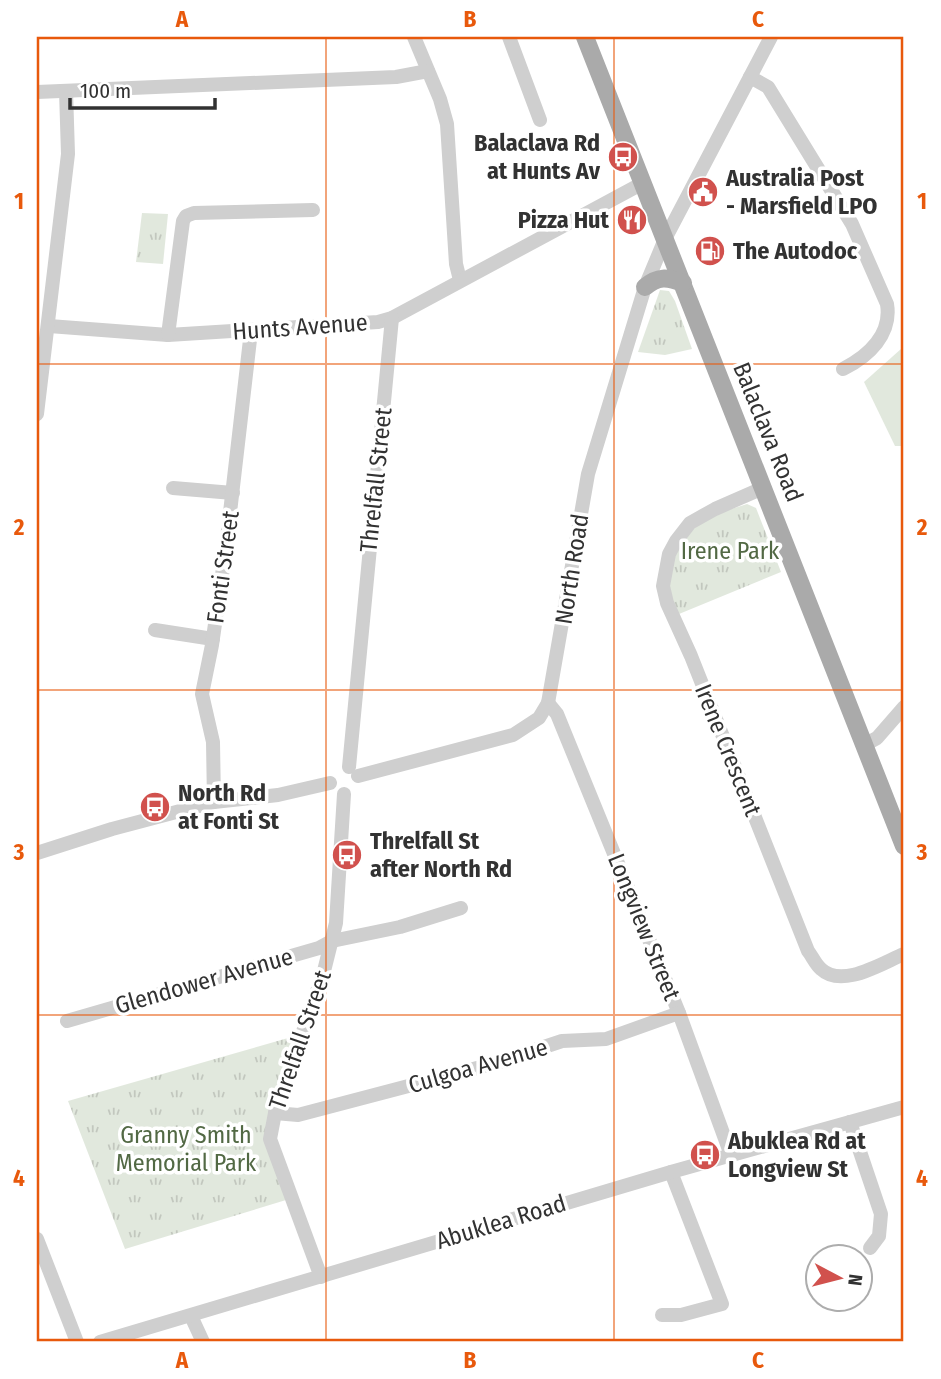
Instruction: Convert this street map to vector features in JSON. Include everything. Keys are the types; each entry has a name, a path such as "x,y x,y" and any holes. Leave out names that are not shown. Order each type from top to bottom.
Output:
{"main road":[{"name":"Balaclava Road","path":"585,37 904,846"},
{"path":"645,287 663,277 683,283"}],"street":[{"path":"414,37 447,124 456,264 460,280"},
{"path":"509,37 540,120"},
{"name":"North Road","path":"548,703 588,474 645,287 665,239 771,37"},
{"path":"37,92 396,77 428,71"},
{"path":"750,77 768,87 852,224 887,304 890,317 884,332 873,348 856,363 843,369"},
{"path":"37,414 68,154 66,90"},
{"name":"Hunts Avenue","path":"49,326 168,335 378,322 392,318 643,183"},
{"path":"168,335 183,221 186,216 194,213 313,211"},
{"name":"Threlfall Street","path":"354,772 392,318"},
{"name":"Fonti Street","path":"214,802 214,742 202,694 213,639 233,493 251,331"},
{"path":"173,488 233,493"},
{"name":"Irene Crescent","path":"763,488 690,523 669,554 663,586 667,603 691,656 808,951 814,960 821,969 835,977 856,974 904,954"},
{"path":"155,630 213,639"},
{"path":"37,853 112,829 214,802 278,795 330,783 340,770 354,772 513,736 539,718 548,703"},
{"name":"Longview Street","path":"548,703 557,714 679,1013 731,1155"},
{"path":"866,744 877,738 904,707"},
{"path":"330,783 337,792 344,794 357,783 354,772"},
{"name":"Threlfall Street","path":"321,1277 272,1149 271,1130 332,941 338,897 344,794"},
{"name":"Glendower Avenue","path":"67,1021 319,948 332,941 400,927 461,908"},
{"name":"Culgoa Avenue","path":"275,1112 298,1115 496,1063 562,1041 606,1039 679,1013"},
{"name":"Abuklea Road","path":"100,1342 671,1172 904,1107"},
{"path":"849,1122 881,1214 879,1236 874,1243"},
{"path":"662,1315 681,1315 722,1304 671,1172"},
{"path":"37,1239 77,1342"},
{"path":"191,1316 203,1342"}],"green space":[{"path":"142,213 168,214 163,264 136,262"},
{"path":"660,290 669,291 675,301 692,349 665,355 638,352"},
{"path":"901,349 904,353 904,446 895,446 864,382"},
{"name":"Irene Park","path":"747,504 756,508 781,572 679,614 672,599 670,582 674,559 685,539 711,516"},
{"name":"Granny Smith Memorial Park","path":"295,1036 271,1106 265,1136 286,1200 125,1249 68,1101"}],"place":[{"name":"Balaclava Rd at Hunts Av","path":"623,157"},
{"name":"Australia Post - Marsfield LPO","path":"703,192"},
{"name":"Pizza Hut","path":"632,220"},
{"name":"The Autodoc","path":"710,251"},
{"name":"North Rd at Fonti St","path":"155,807"},
{"name":"Threlfall St after North Rd","path":"347,855"},
{"name":"Abuklea Rd at Longview St","path":"705,1155"}]}
